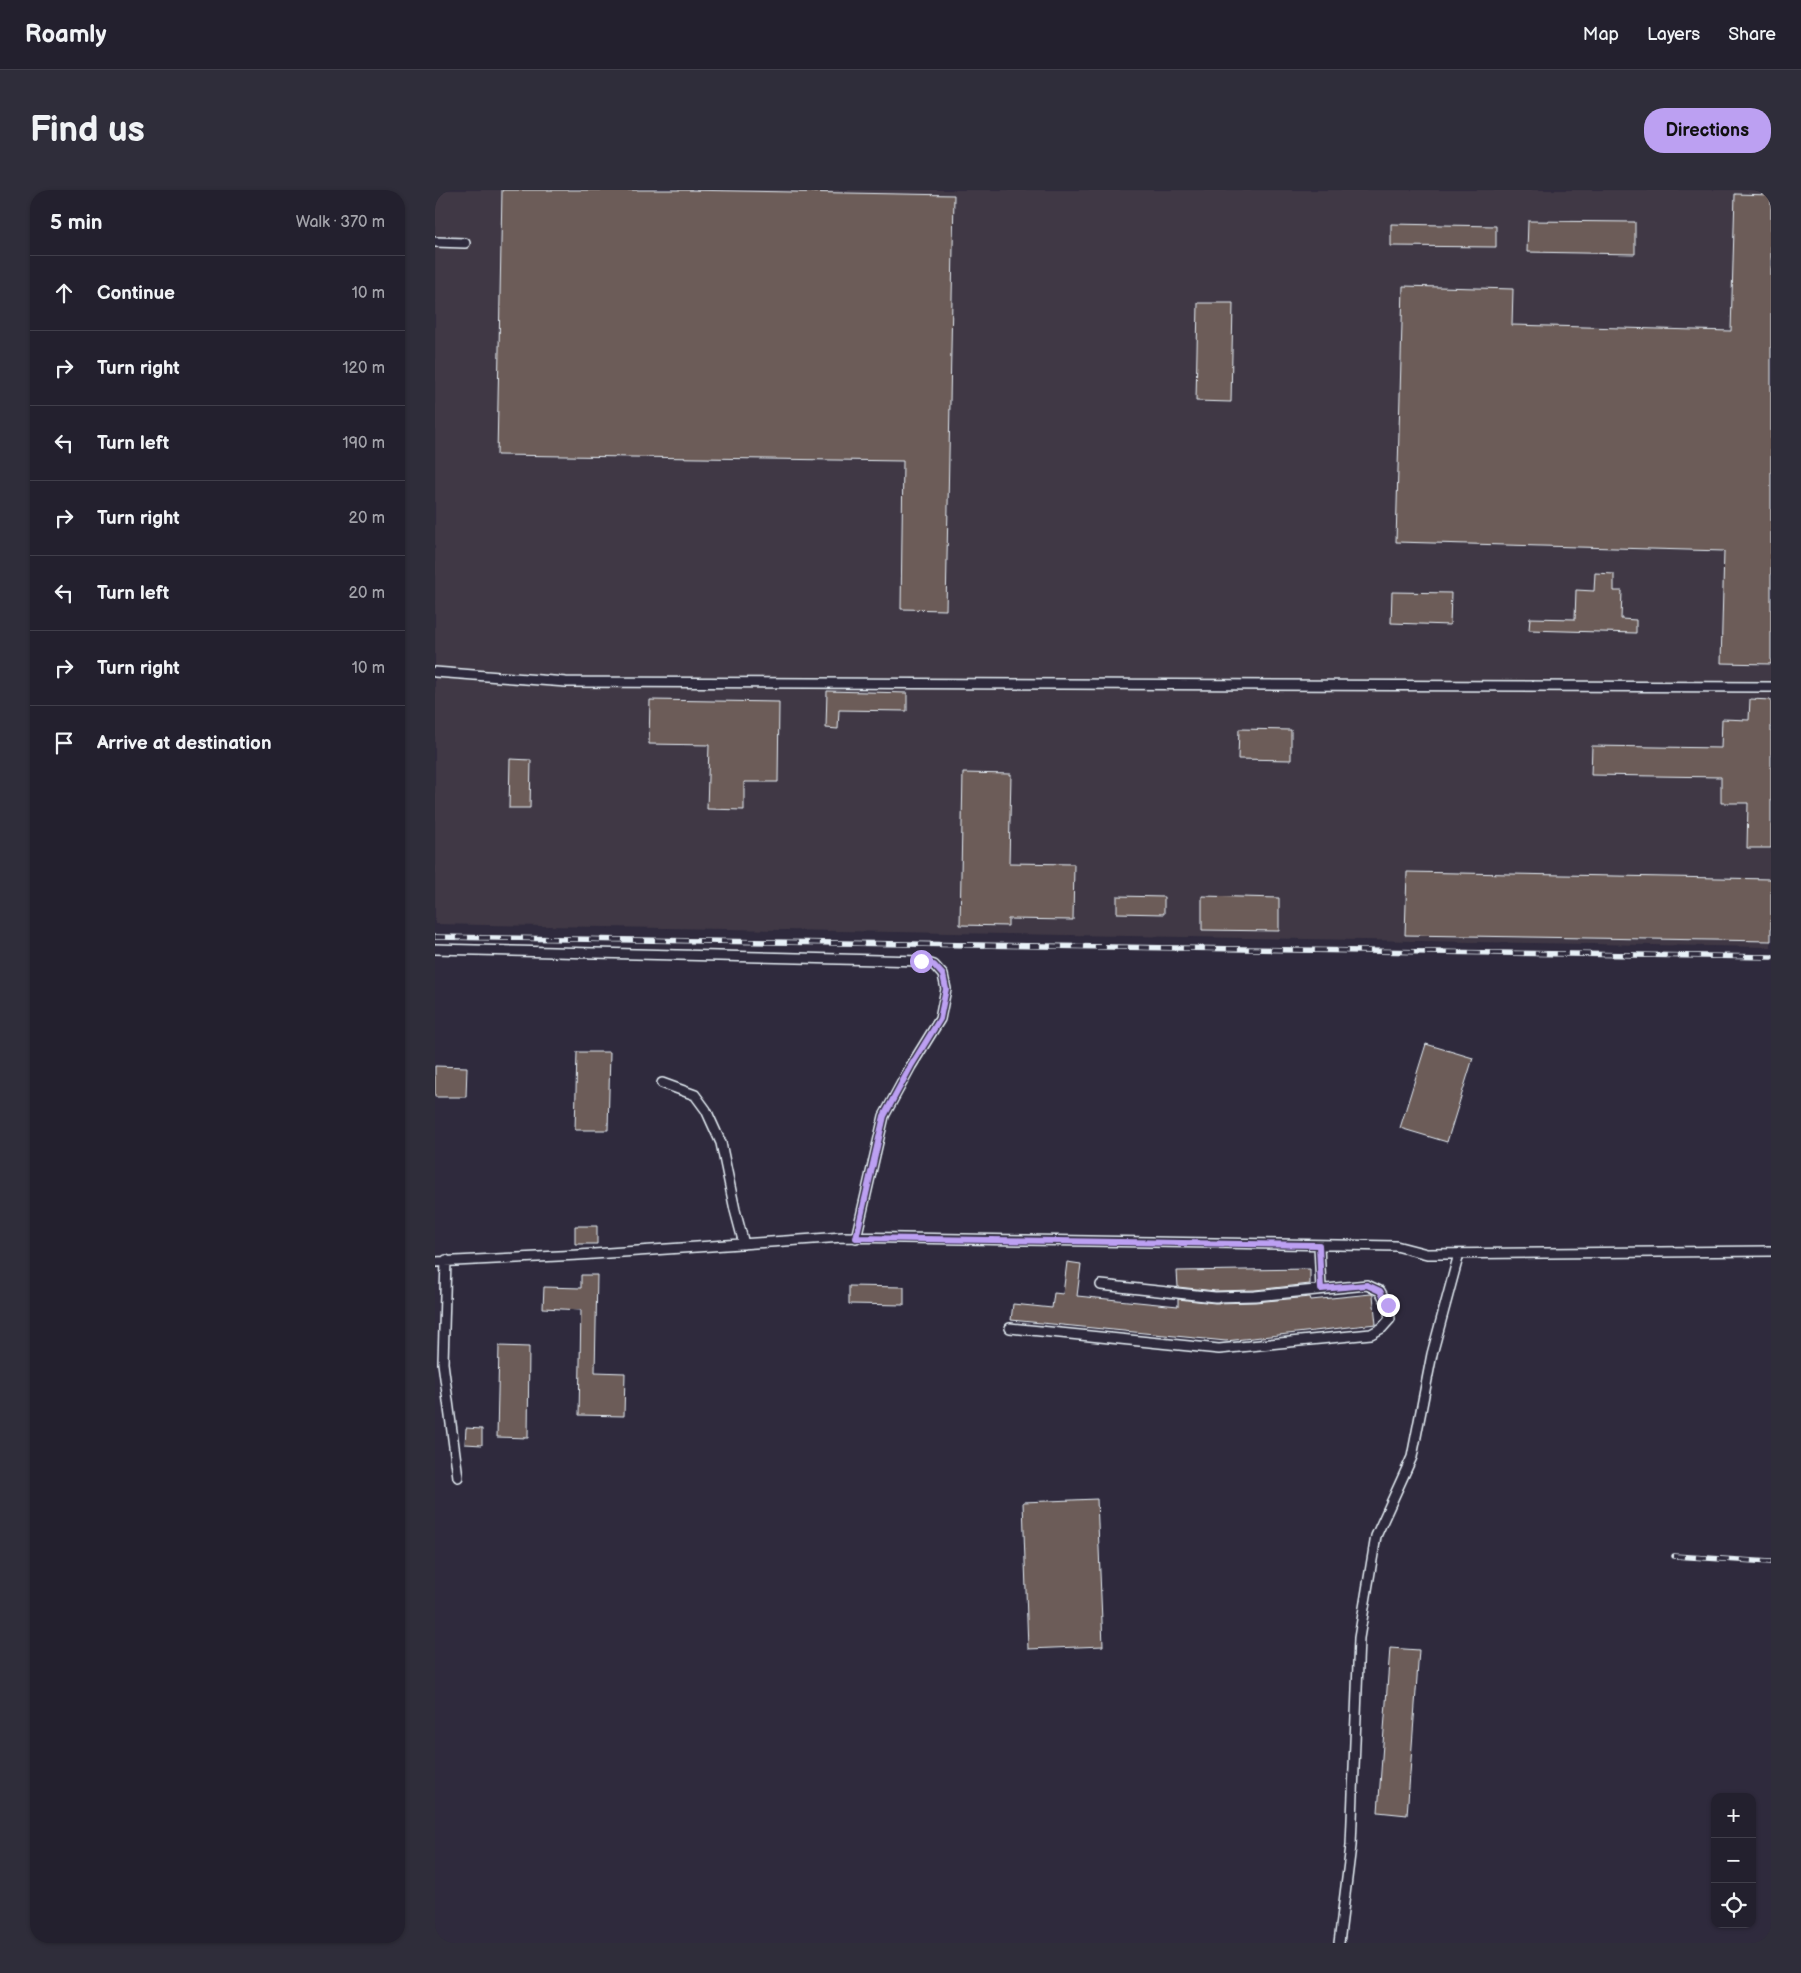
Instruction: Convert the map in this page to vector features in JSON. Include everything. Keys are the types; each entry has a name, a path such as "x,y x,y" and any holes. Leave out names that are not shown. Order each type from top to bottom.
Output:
{"lane":[{"path":"435,242 465,243"},
{"path":"435,672 576,682 1771,687"},
{"path":"435,949 921,961 934,965 943,975 946,989 940,1019 911,1066 884,1116 856,1238"},
{"path":"662,1082 695,1095 706,1110 721,1143 744,1244"},
{"path":"435,1262 856,1238 1396,1246 1427,1254 1771,1250"},
{"path":"1319,1245 1321,1289"},
{"path":"1339,1943 1351,1846 1359,1638 1376,1536 1412,1457 1432,1354 1459,1254"},
{"path":"446,1260 439,1364 458,1477"},
{"path":"1010,1328 1219,1349 1371,1334 1382,1328 1390,1319 1388,1305 1380,1291 1367,1285 1255,1296 1215,1297 1101,1285"}],"shaded area":[{"path":"435,190 1771,190 1771,947 435,924"}],"building":[{"path":"502,190 685,190 954,195 946,610 901,609 903,461 497,455"},
{"path":"1735,194 1771,195 1771,664 1721,663 1724,551 1396,542 1403,286 1513,289 1512,325 1731,331"},
{"path":"1528,221 1635,222 1635,254 1527,252"},
{"path":"1391,224 1496,226 1496,247 1391,246"},
{"path":"1198,303 1233,303 1231,402 1196,401"},
{"path":"1595,573 1614,574 1614,591 1622,591 1621,619 1636,620 1636,633 1529,630 1530,618 1575,619 1576,590 1594,591"},
{"path":"1392,592 1451,593 1450,625 1391,623"},
{"path":"827,691 907,693 907,711 839,710 838,729 826,728"},
{"path":"1750,699 1771,700 1771,848 1747,848 1748,803 1721,803 1721,777 1591,775 1592,746 1721,748 1722,719 1749,720"},
{"path":"650,700 779,702 778,782 744,782 744,810 707,809 709,745 649,744"},
{"path":"1239,729 1291,730 1291,760 1238,759"},
{"path":"510,759 531,760 530,808 509,808"},
{"path":"963,773 1011,774 1009,863 1074,864 1073,920 1008,919 1008,926 960,925"},
{"path":"1407,872 1771,879 1771,941 1405,935"},
{"path":"1117,896 1164,897 1164,914 1117,913"},
{"path":"1202,896 1279,898 1279,931 1202,930"},
{"path":"1426,1044 1473,1058 1447,1142 1400,1128"},
{"path":"577,1052 610,1052 608,1130 575,1130"},
{"path":"435,1066 467,1067 466,1097 435,1097"},
{"path":"575,1226 597,1226 597,1244 575,1244"},
{"path":"1067,1262 1081,1264 1077,1296 1178,1306 1178,1299 1215,1303 1255,1302 1310,1297 1311,1300 1371,1294 1373,1295 1376,1324 1226,1341 1011,1320 1013,1304 1052,1308 1054,1293 1063,1294"},
{"path":"1310,1269 1310,1284 1255,1290 1215,1291 1178,1287 1177,1271"},
{"path":"581,1275 597,1275 595,1372 625,1373 624,1416 579,1415 581,1310 543,1308 544,1287 581,1288"},
{"path":"849,1286 904,1287 904,1305 849,1304"},
{"path":"499,1346 529,1347 528,1438 497,1437"},
{"path":"466,1428 482,1429 482,1445 465,1444"},
{"path":"1097,1499 1103,1646 1028,1649 1023,1502"},
{"path":"1390,1648 1419,1650 1407,1815 1378,1812"}],"railway":[{"path":"435,937 1771,957"},
{"path":"1674,1556 1771,1562"}],"route":[{"path":"921,961 934,965 943,975 946,989 940,1019 911,1066 884,1116 856,1238 1319,1245 1321,1289 1367,1285 1380,1291 1388,1305"}]}
